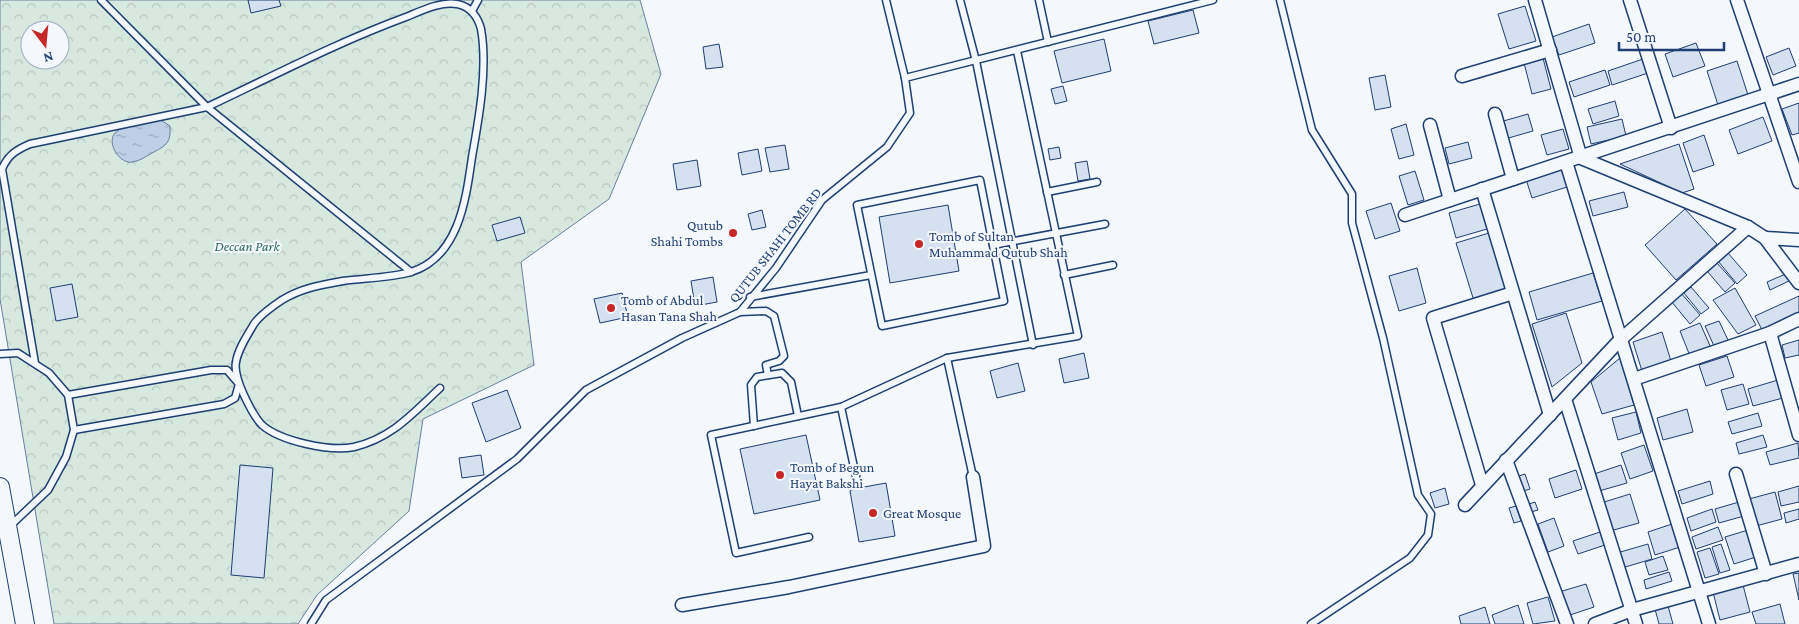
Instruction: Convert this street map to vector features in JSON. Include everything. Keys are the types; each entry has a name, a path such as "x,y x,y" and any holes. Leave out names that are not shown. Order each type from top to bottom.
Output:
{"street":[{"path":"1535,0 1581,158"},
{"path":"1630,0 1671,128"},
{"path":"1739,1 1799,182"},
{"path":"1462,76 1550,50"},
{"path":"1404,215 1581,158 1799,84"},
{"path":"1495,114 1513,179"},
{"path":"1430,125 1450,200"},
{"path":"1581,158 1748,227 1765,238 1799,283"},
{"path":"1566,162 1619,341 1634,379 1709,624"},
{"path":"1482,189 1550,415"},
{"path":"1465,505 1619,341 1748,227"},
{"path":"1765,238 1799,240"},
{"path":"1482,485 1433,318 1513,294"},
{"path":"1634,379 1770,333 1799,318"},
{"path":"1770,333 1797,414 1799,435"},
{"path":"1565,399 1636,624"},
{"path":"1506,460 1567,624"},
{"path":"1736,474 1766,574"},
{"path":"682,605 789,586 984,546 973,477"},
{"path":"0,487 25,624"},
{"path":"1595,624 1632,610 1799,564"}],"lane":[{"path":"101,0 207,107 411,272"},
{"path":"472,11 478,0"},
{"name":"QUTUB SHAHI TOMB RD","path":"310,624 326,600 517,459 586,390 682,338 740,312 750,297 776,268 822,200 887,147 910,113 905,78 886,0"},
{"path":"960,0 976,60 1033,345"},
{"path":"1039,0 1048,42"},
{"path":"905,78 1210,0"},
{"path":"1280,0 1312,130 1352,194 1352,223 1383,338 1418,495 1431,514 1428,535 1410,558 1311,624"},
{"path":"35,363 2,169 7,158 16,150 30,144 207,107 364,32 425,10 456,4 472,11 480,26 483,53 478,120 468,184 458,224 443,250 428,264 411,272 318,285 295,292 256,320 240,349 235,364 239,384 248,405 262,425 286,438 319,446 351,448 376,440 402,425 440,388"},
{"path":"809,537 736,553 711,435 841,407 947,358 1078,336 1016,50"},
{"path":"980,180 1004,301 882,326 871,275 857,205 980,180"},
{"path":"1046,192 1097,182"},
{"path":"993,245 1105,224"},
{"path":"1064,274 1113,265"},
{"path":"750,297 871,275"},
{"path":"740,312 766,311 774,316 784,356 779,361 766,365 768,375"},
{"path":"0,354 18,353 49,373 68,395 74,430 66,457 48,490 7,529"},
{"path":"947,358 973,477"},
{"path":"68,395 211,370 227,370 239,384"},
{"path":"754,426 750,385 756,377 782,373 791,382 798,416"},
{"path":"74,430 224,404 235,398 239,384"},
{"path":"841,407 857,481"}],"green space":[{"name":"Deccan Park","path":"0,0 640,0 661,74 609,199 521,262 534,365 423,419 409,511 317,595 298,624 54,624 0,299"}],"water":[{"path":"159,119 170,126 170,136 165,145 136,161 128,162 119,157 112,142 115,133 142,121"}],"building":[{"path":"248,0 279,0 281,6 251,13"},
{"path":"1525,6 1536,41 1509,49 1498,14"},
{"path":"1193,10 1199,33 1154,44 1148,21"},
{"path":"1589,24 1595,43 1559,55 1552,37"},
{"path":"1104,39 1111,71 1062,83 1054,51"},
{"path":"1696,43 1705,66 1673,77 1665,54"},
{"path":"719,44 723,67 706,69 703,47"},
{"path":"1789,48 1796,66 1773,75 1766,57"},
{"path":"1543,58 1551,89 1532,94 1524,63"},
{"path":"1643,59 1648,73 1612,85 1608,71"},
{"path":"1737,61 1748,95 1718,105 1707,71"},
{"path":"1605,70 1610,85 1574,97 1569,82"},
{"path":"1385,75 1391,107 1375,110 1369,78"},
{"path":"1063,86 1067,101 1055,104 1051,89"},
{"path":"1615,101 1619,116 1593,124 1588,109"},
{"path":"1799,103 1799,133 1792,135 1782,109"},
{"path":"1528,114 1533,131 1505,139 1500,122"},
{"path":"1763,117 1772,141 1738,154 1729,130"},
{"path":"1622,119 1626,136 1591,144 1587,127"},
{"path":"1406,124 1414,155 1399,159 1391,129"},
{"path":"1563,129 1569,149 1547,155 1541,135"},
{"path":"1704,135 1714,165 1693,172 1683,143"},
{"path":"1468,142 1472,158 1449,164 1445,148"},
{"path":"1679,144 1694,189 1682,193 1620,164"},
{"path":"785,145 789,169 770,172 765,148"},
{"path":"1059,147 1061,158 1050,160 1048,149"},
{"path":"758,149 762,171 742,175 738,153"},
{"path":"697,160 701,186 677,190 673,164"},
{"path":"1087,161 1090,179 1078,181 1075,163"},
{"path":"1560,166 1567,187 1532,198 1525,176"},
{"path":"1415,171 1424,200 1408,205 1399,176"},
{"path":"1624,192 1628,207 1593,216 1589,201"},
{"path":"1391,203 1400,231 1375,239 1366,211"},
{"path":"1480,204 1487,229 1456,238 1449,213"},
{"name":"Tomb of Sultan Muhammad Qutub Shah","path":"948,205 959,271 890,283 879,217"},
{"path":"1685,209 1717,244 1676,280 1645,245"},
{"path":"762,210 766,227 752,230 748,214"},
{"path":"520,217 525,233 497,241 492,225"},
{"path":"1489,233 1506,291 1474,301 1456,243"},
{"path":"1728,253 1747,275 1737,284 1718,261"},
{"path":"1717,263 1735,283 1725,292 1707,271"},
{"path":"1417,268 1426,303 1399,311 1389,276"},
{"path":"1593,273 1602,301 1537,320 1529,292"},
{"path":"1788,273 1791,280 1770,290 1767,282"},
{"path":"713,277 717,302 695,306 691,281"},
{"path":"72,284 78,317 56,321 50,288"},
{"path":"1691,287 1709,308 1701,314 1684,293"},
{"path":"1735,288 1756,325 1738,334 1713,300"},
{"name":"Tomb of Abdul Hasan Tana Shah","path":"622,293 628,317 600,323 594,299"},
{"path":"1681,293 1700,315 1690,324 1671,301"},
{"path":"1799,296 1799,312 1762,330 1755,316"},
{"path":"1566,313 1582,363 1552,387 1532,324"},
{"path":"1719,321 1728,340 1714,346 1705,326"},
{"path":"1700,323 1711,348 1690,356 1680,331"},
{"path":"1662,332 1671,361 1642,371 1633,342"},
{"path":"1799,340 1799,355 1785,358 1782,345"},
{"path":"1084,353 1089,378 1064,383 1059,359"},
{"path":"1727,356 1734,377 1706,386 1699,365"},
{"path":"1620,358 1634,405 1602,414 1591,382"},
{"path":"1018,363 1025,391 997,398 990,371"},
{"path":"1778,380 1783,398 1753,406 1748,389"},
{"path":"1743,384 1749,404 1727,410 1721,390"},
{"path":"507,390 521,428 486,442 472,403"},
{"path":"1687,409 1693,432 1663,440 1657,418"},
{"path":"1636,412 1641,433 1618,440 1612,418"},
{"path":"1758,413 1762,426 1732,434 1728,422"},
{"name":"Tomb of Begun Hayat Bakshi","path":"806,435 820,500 754,514 740,449"},
{"path":"1763,435 1767,447 1739,454 1736,443"},
{"path":"1798,443 1799,458 1770,465 1766,452"},
{"path":"1644,445 1653,471 1630,479 1621,453"},
{"path":"481,455 484,475 462,478 459,458"},
{"path":"240,465 273,468 264,578 231,575"},
{"path":"1621,465 1627,483 1599,491 1594,474"},
{"path":"1576,470 1582,489 1555,498 1549,479"},
{"path":"1525,474 1530,489 1523,491 1519,476"},
{"path":"1710,481 1713,494 1682,504 1678,491"},
{"name":"Great Mosque","path":"886,483 895,536 859,542 850,491"},
{"path":"1799,486 1799,502 1781,506 1778,492"},
{"path":"1445,488 1449,504 1435,508 1430,493"},
{"path":"1775,492 1782,519 1756,526 1749,499"},
{"path":"1630,494 1639,523 1610,531 1601,503"},
{"path":"1535,502 1538,510 1531,512 1529,504"},
{"path":"1739,502 1744,516 1719,523 1715,509"},
{"path":"1516,506 1521,521 1514,523 1509,508"},
{"path":"1712,509 1716,522 1691,531 1687,518"},
{"path":"1799,509 1799,519 1786,523 1784,513"},
{"path":"1554,518 1564,546 1548,552 1538,524"},
{"path":"1672,524 1680,547 1655,555 1648,532"},
{"path":"1718,527 1723,540 1696,549 1692,537"},
{"path":"1748,530 1756,557 1734,564 1725,537"},
{"path":"1600,532 1605,545 1578,554 1573,541"},
{"path":"1648,544 1652,559 1622,568 1617,553"},
{"path":"1721,544 1730,570 1720,573 1712,547"},
{"path":"1710,548 1719,574 1705,578 1697,552"},
{"path":"1663,556 1668,570 1649,575 1645,562"},
{"path":"1669,572 1672,581 1646,589 1644,580"},
{"path":"1799,573 1799,600 1793,574"},
{"path":"1586,584 1594,607 1567,616 1559,592"},
{"path":"1743,585 1750,612 1720,620 1713,592"},
{"path":"1548,597 1555,621 1533,624 1527,603"},
{"path":"1780,604 1785,624 1756,624 1752,612"},
{"path":"1518,605 1524,624 1495,624 1492,615"},
{"path":"1668,606 1673,624 1659,624 1655,609"},
{"path":"1485,607 1490,624 1461,624 1459,616"}],"place":[{"name":"Qutub Shahi Tombs","path":"733,233"},
{"name":"Tomb of Sultan Muhammad Qutub Shah","path":"919,244"},
{"name":"Tomb of Abdul Hasan Tana Shah","path":"611,308"},
{"name":"Tomb of Begun Hayat Bakshi","path":"780,475"},
{"name":"Great Mosque","path":"873,513"}]}
